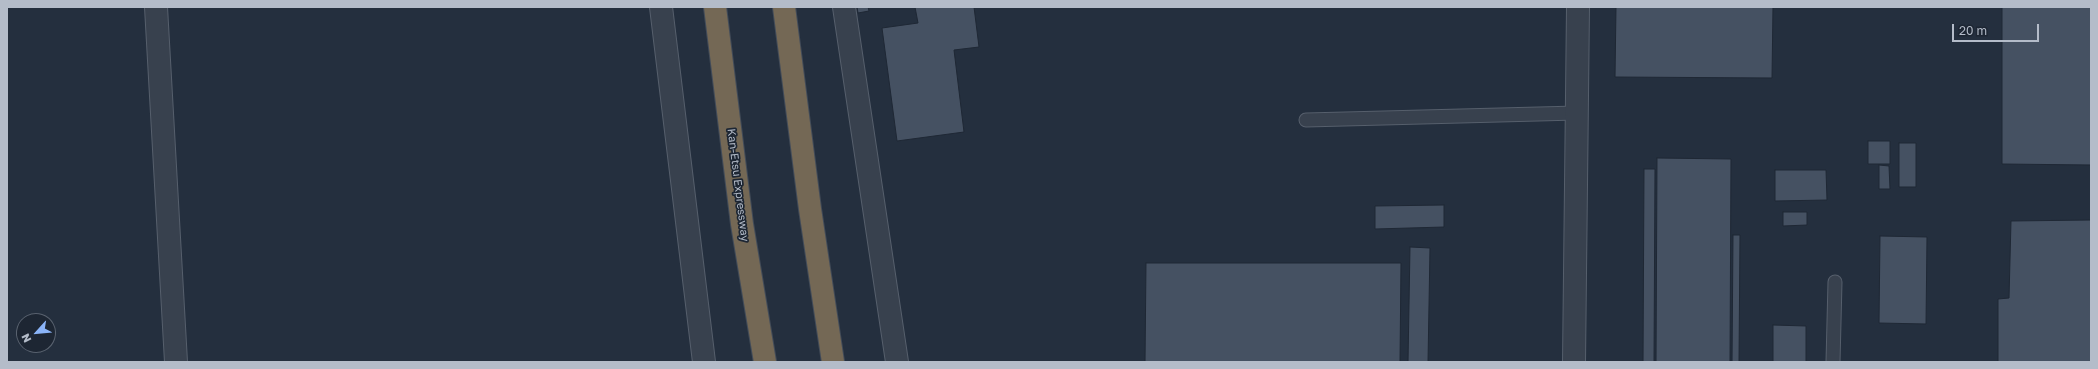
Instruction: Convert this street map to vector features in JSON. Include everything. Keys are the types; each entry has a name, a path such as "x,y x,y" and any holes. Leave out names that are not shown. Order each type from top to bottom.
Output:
{"highway":[{"name":"Kan-Etsu Expressway","path":"715,7 742,224 765,362"},
{"path":"784,7 810,209 833,362"}],"street":[{"path":"156,7 176,362"},
{"path":"661,7 704,362"},
{"path":"844,7 897,362"},
{"path":"1574,362 1578,7"}],"lane":[{"path":"1306,120 1577,113"},
{"path":"1833,362 1835,282"}],"building":[{"path":"857,7 868,7 869,11 858,13"},
{"path":"915,7 974,7 979,47 954,50 964,132 897,141 882,28 918,23"},
{"path":"1616,7 1773,7 1772,78 1615,77"},
{"path":"2002,7 2091,7 2091,165 2002,164"},
{"path":"1868,141 1890,141 1890,164 1868,164"},
{"path":"1899,143 1916,143 1916,187 1899,187"},
{"path":"1657,158 1731,159 1730,362 1656,362"},
{"path":"1879,165 1889,166 1890,189 1879,189"},
{"path":"1644,169 1655,169 1654,362 1643,362"},
{"path":"1775,170 1826,170 1827,200 1775,201"},
{"path":"1444,205 1444,227 1375,229 1375,206"},
{"path":"1783,212 1807,212 1807,225 1783,226"},
{"path":"2091,220 2091,362 1998,362 1998,299 2009,298 2011,221"},
{"path":"1733,235 1740,235 1739,362 1732,362"},
{"path":"1880,236 1927,237 1926,324 1879,323"},
{"path":"1410,247 1430,248 1428,362 1408,362"},
{"path":"1146,263 1401,263 1400,362 1145,362"},
{"path":"1773,325 1806,326 1806,362 1773,362"}]}
